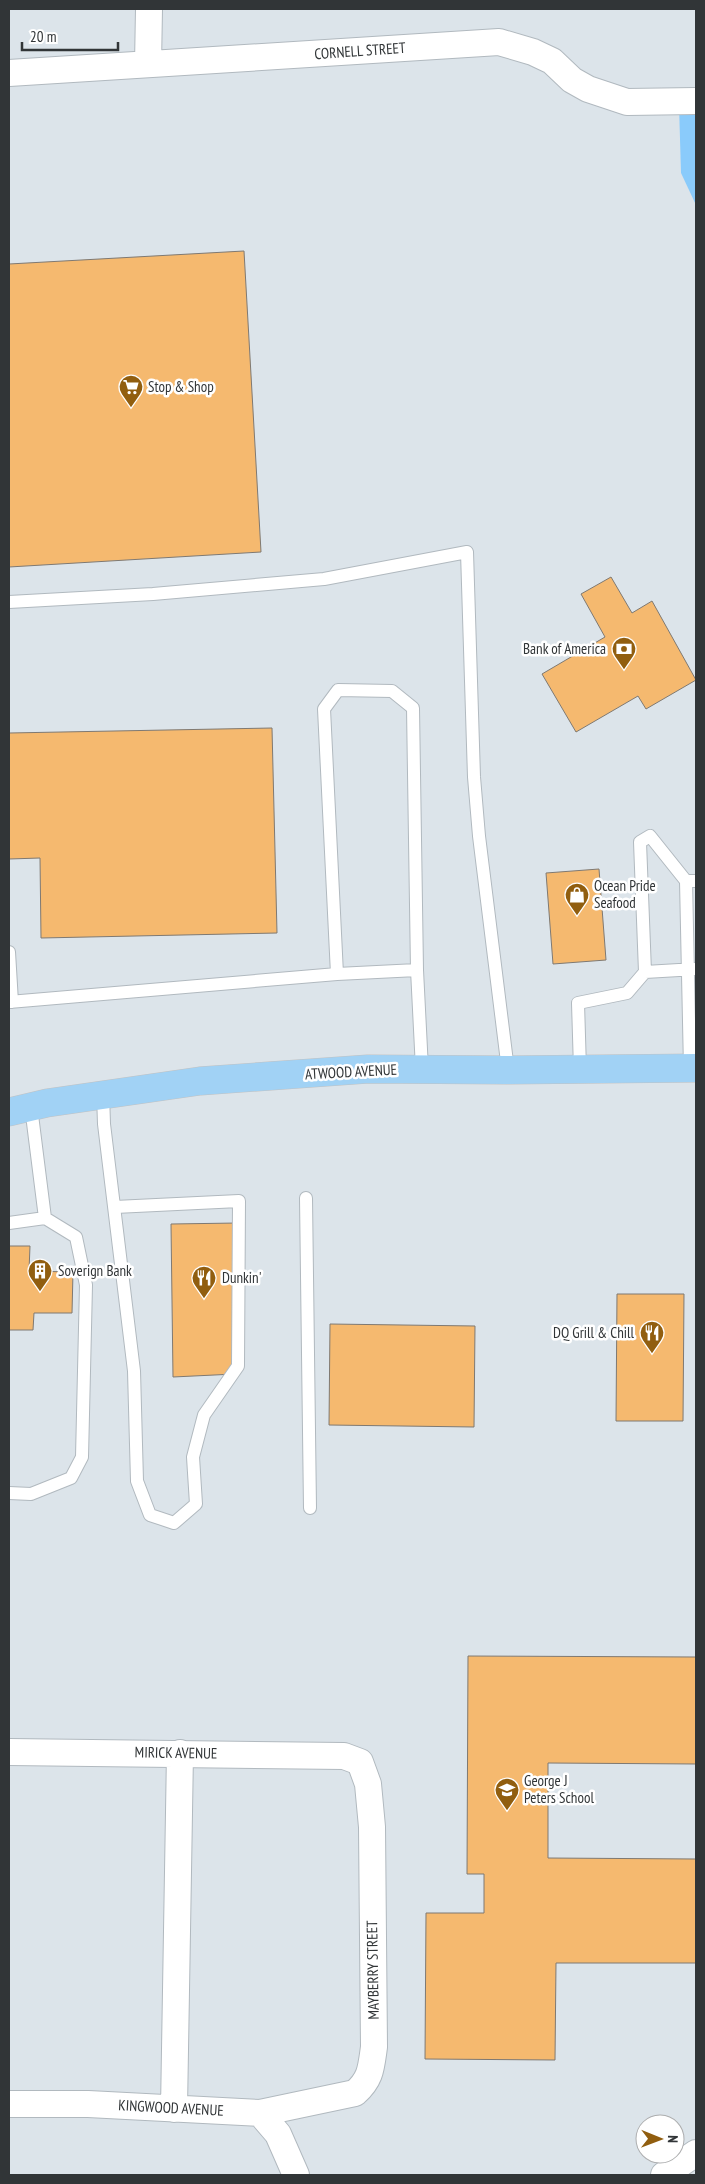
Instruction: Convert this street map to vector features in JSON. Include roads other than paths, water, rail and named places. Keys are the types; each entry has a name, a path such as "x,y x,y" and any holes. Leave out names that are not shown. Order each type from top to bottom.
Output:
{"main road":[{"name":"ATWOOD AVENUE","path":"20,1110 102,1094 200,1081 368,1069 693,1068"}],"street":[{"path":"148,64 149,9"},
{"name":"CORNELL STREET","path":"9,73 499,42 534,52 552,61 572,80 588,89 626,102 696,101"},
{"name":"MIRICK AVENUE","path":"9,1752 344,1756"},
{"path":"174,2109 180,1753"},
{"name":"MAYBERRY STREET","path":"260,2113 354,2093 365,2084 371,2069 374,2047 372,1827 369,1792 360,1762 344,1756"},
{"name":"KINGWOOD AVENUE","path":"9,2104 88,2104 260,2113"},
{"path":"260,2113 278,2134 296,2175"},
{"path":"664,2175 696,2153"}],"lane":[{"path":"9,602 153,594 324,579 467,552 475,787 508,1070"},
{"path":"336,974 324,709 338,690 392,691 413,708 417,970 422,1069"},
{"path":"645,972 640,842 650,836 691,881 693,1068"},
{"path":"9,952 10,1002 336,974 417,970"},
{"path":"580,1069 578,1003 626,993 645,972 692,969"},
{"path":"102,1094 114,1207 134,1371 137,1481 150,1515 174,1523 196,1504 193,1457 204,1415 238,1366 239,1200 114,1207"},
{"path":"20,1110 44,1218"},
{"path":"306,1198 310,1508"},
{"path":"9,1223 44,1218 76,1237 86,1285 82,1457 71,1478 31,1494 9,1492"}],"place":[{"name":"Stop & Shop","path":"131,408"},
{"name":"Bank of America","path":"624,670"},
{"name":"Ocean Pride Seafood","path":"577,916"},
{"name":"Soverign Bank","path":"40,1292"},
{"name":"Dunkin'","path":"204,1299"},
{"name":"DQ Grill & Chill","path":"652,1354"},
{"name":"George J Peters School","path":"507,1811"}]}
